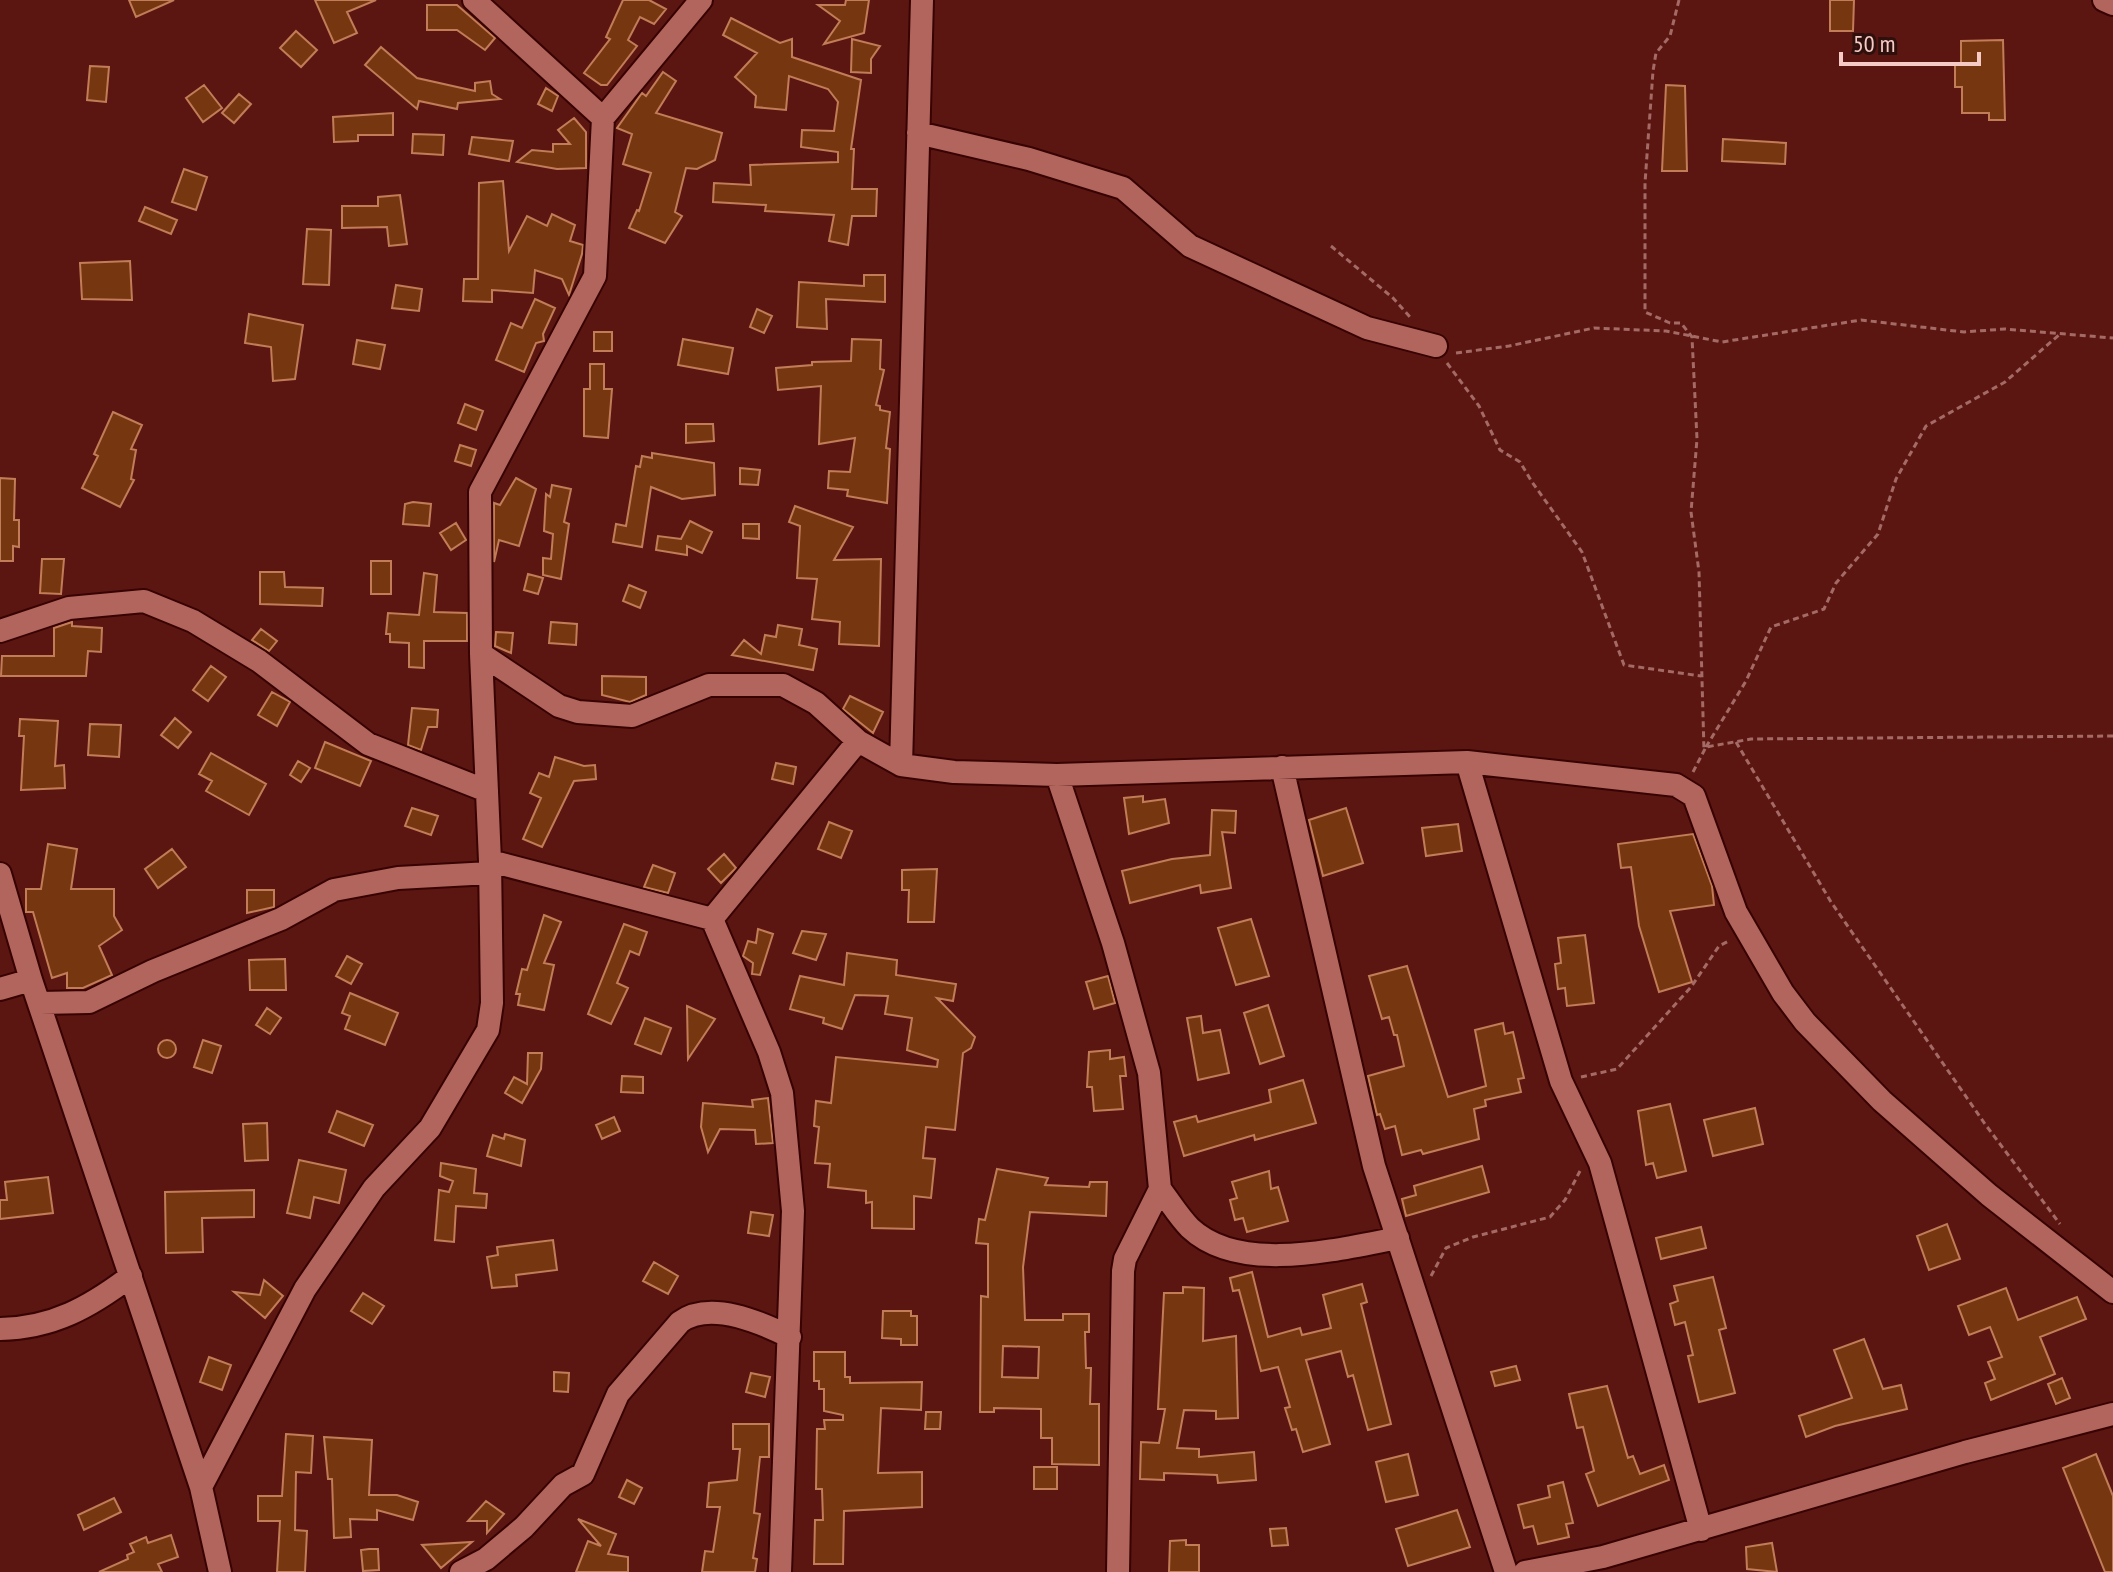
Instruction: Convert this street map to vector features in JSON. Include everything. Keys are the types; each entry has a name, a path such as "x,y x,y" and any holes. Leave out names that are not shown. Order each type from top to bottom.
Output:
{"street":[{"path":"474,0 603,118"},
{"path":"201,1487 305,1289 374,1188 430,1128 488,1030 492,1003 490,867 481,654 480,492 595,276 603,118 701,0"},
{"path":"901,765 922,0"},
{"path":"2104,0 2113,4"},
{"path":"918,133 1029,159 1123,188 1190,246 1367,328 1436,346"},
{"path":"0,631 69,608 122,601 144,601 161,606 259,661 368,744 487,791"},
{"path":"481,654 559,706 578,712 632,716 709,685 783,685 816,703 858,741 901,765 954,772 1057,775 1467,762 1685,787 1694,796 1736,912 1783,993 1805,1022 1882,1101 1989,1195 2113,1292"},
{"path":"712,919 858,741"},
{"path":"1467,762 1561,1081 1600,1163 1701,1530"},
{"path":"1282,767 1374,1166 1506,1572"},
{"path":"1057,775 1113,943 1149,1073 1160,1189 1190,1229 1217,1247 1256,1255 1320,1253 1398,1238"},
{"path":"40,1003 89,1002 153,971 281,919 334,890 398,878 490,867 712,919"},
{"path":"0,874 31,980 201,1487 220,1572"},
{"path":"712,919 769,1052 782,1093 793,1211 780,1572"},
{"path":"0,989 31,980"},
{"path":"1118,1572 1123,1271 1129,1251 1160,1189"},
{"path":"0,1329 63,1320 93,1305 131,1276"},
{"path":"461,1572 486,1559 524,1527 563,1485 583,1474 618,1394 690,1314 734,1316 790,1337"},
{"path":"1525,1572 1603,1557 1965,1452 2113,1414"}],"path":[{"path":"1679,0 1670,36 1656,53 1653,71 1645,183 1647,249 1643,289 1645,312 1670,323 1681,323 1692,336 1697,439 1691,512 1699,572 1705,749"},
{"path":"1331,246 1393,298 1436,346 1479,406 1500,450 1528,471 1532,482 1576,541 1624,665 1701,676"},
{"path":"1436,346 1447,352 1470,353 1594,328 1692,336 1722,342 1861,320 1964,332 2005,329 2113,338"},
{"path":"1685,787 1746,681 1771,627 1824,609 1836,583 1878,534 1896,479 1926,426 2005,382 2060,334"},
{"path":"1705,749 1736,742 2113,736"},
{"path":"1736,742 1831,902 1985,1124 2062,1226"}],"building":[{"path":"129,0 174,0 136,17"},
{"path":"315,0 376,0 347,12 357,33 334,43"},
{"path":"623,0 649,0 666,9 654,24 640,17 628,40 637,46 607,85 601,85 584,73 610,39 606,37"},
{"path":"846,0 869,0 864,33 824,44 840,21 818,5 845,5"},
{"path":"1830,0 1854,0 1853,31 1830,31"},
{"path":"427,5 457,5 495,38 485,50 457,30 427,30"},
{"path":"731,18 780,43 792,39 792,57 861,80 851,149 854,149 852,189 877,189 876,216 852,216 848,245 829,241 834,215 765,211 766,205 713,202 714,183 751,185 750,165 838,162 838,152 801,147 802,130 834,131 838,102 828,89 789,76 786,110 755,107 756,96 735,77 757,53 723,35"},
{"path":"296,31 317,50 301,67 280,48"},
{"path":"852,39 880,46 871,59 871,73 851,72"},
{"path":"2003,40 2005,120 1989,120 1989,113 1962,113 1962,87 1955,87 1955,64 1961,63 1961,41"},
{"path":"381,47 417,78 475,91 475,83 490,81 492,94 500,99 458,103 457,109 419,101 417,109 365,65"},
{"path":"90,66 109,67 106,102 87,100"},
{"path":"663,72 676,81 656,113 722,133 715,160 697,169 686,168 675,212 682,216 665,243 629,228 639,211 651,173 623,164 632,134 617,128 642,93 646,96"},
{"path":"204,85 222,108 203,122 186,98"},
{"path":"1666,85 1685,86 1687,171 1662,171"},
{"path":"546,88 558,96 552,111 538,104"},
{"path":"239,94 251,104 234,123 222,113"},
{"path":"393,113 393,135 358,135 358,141 334,142 333,117"},
{"path":"574,118 586,132 586,168 557,169 517,162 532,150 553,152 553,144 570,144 558,130"},
{"path":"413,134 444,135 443,155 412,153"},
{"path":"472,137 513,141 509,161 469,154"},
{"path":"1723,139 1786,143 1785,164 1722,161"},
{"path":"184,169 207,177 196,210 172,202"},
{"path":"503,181 509,251 527,216 547,226 552,214 575,225 570,241 583,245 569,295 562,279 535,270 533,293 492,290 492,302 463,301 464,279 478,279 479,183"},
{"path":"400,195 407,244 389,246 387,227 342,228 342,206 378,206 378,197"},
{"path":"145,207 177,220 171,234 139,221"},
{"path":"307,229 331,230 329,285 303,284"},
{"path":"130,261 132,300 82,299 80,263"},
{"path":"864,275 885,275 885,302 826,299 827,329 797,327 799,282 864,286"},
{"path":"396,285 422,289 419,311 392,308"},
{"path":"535,299 555,308 543,334 544,341 536,343 524,372 496,360 511,323 522,328"},
{"path":"757,309 772,316 764,333 750,327"},
{"path":"249,314 303,325 295,379 273,381 271,347 245,343"},
{"path":"594,332 612,332 612,351 594,351"},
{"path":"683,339 733,348 728,374 678,365"},
{"path":"852,339 881,340 880,369 884,370 876,405 880,406 880,410 890,412 886,448 890,449 887,503 847,496 848,490 828,488 829,471 850,472 855,438 819,444 821,386 778,390 776,368 812,365 812,362 851,361"},
{"path":"357,340 385,345 380,369 353,364"},
{"path":"590,364 604,364 604,389 612,389 608,438 584,436 584,389 590,389"},
{"path":"465,404 483,411 476,430 458,423"},
{"path":"113,412 142,425 131,449 136,450 131,479 134,480 120,507 82,488 98,456 94,454"},
{"path":"686,424 713,424 714,441 686,443"},
{"path":"460,445 476,450 471,466 455,461"},
{"path":"652,453 714,463 715,495 682,499 651,487 642,547 613,542 616,524 626,526 636,466 640,467 642,456 652,458"},
{"path":"740,468 760,470 758,485 740,484"},
{"path":"0,478 15,479 14,520 19,520 19,547 13,546 13,561 0,561"},
{"path":"516,478 536,489 519,546 499,540 494,562 494,503 500,505"},
{"path":"552,485 571,489 564,522 569,524 561,579 543,575 543,558 551,559 553,534 544,531 546,494 550,497"},
{"path":"405,504 431,504 429,526 403,524"},
{"path":"795,506 853,527 834,560 881,559 879,646 839,644 840,622 812,619 817,579 797,578 800,526 789,522"},
{"path":"690,521 712,532 702,553 687,546 687,555 656,550 658,536 681,539"},
{"path":"456,523 466,540 451,550 440,533"},
{"path":"743,524 759,524 759,539 743,538"},
{"path":"42,559 64,559 61,594 40,593"},
{"path":"371,561 391,561 391,594 371,594"},
{"path":"260,572 284,572 285,587 323,588 322,606 260,604"},
{"path":"424,573 437,575 434,612 467,613 467,641 424,641 424,668 409,667 409,643 390,642 390,634 386,634 388,613 419,615"},
{"path":"528,574 543,578 538,594 524,590"},
{"path":"629,585 646,592 640,608 623,601"},
{"path":"72,622 72,626 102,628 101,652 88,651 86,676 1,676 2,656 54,656 54,628"},
{"path":"551,622 577,624 576,645 549,643"},
{"path":"778,625 802,629 799,645 817,649 813,670 732,655 744,640 761,654 765,635 776,637"},
{"path":"261,629 277,641 269,651 252,640"},
{"path":"496,632 513,633 511,653 495,646"},
{"path":"211,666 226,677 208,701 193,690"},
{"path":"602,676 646,677 646,695 630,702 602,695"},
{"path":"272,692 290,702 277,726 258,715"},
{"path":"850,696 883,712 873,733 843,709"},
{"path":"412,708 438,710 437,727 428,727 421,750 408,745"},
{"path":"175,718 191,732 178,748 161,735"},
{"path":"20,719 58,721 55,766 64,765 65,788 21,790 24,736 19,736"},
{"path":"90,724 121,725 119,757 88,755"},
{"path":"325,742 371,761 360,786 315,768"},
{"path":"211,753 266,784 249,815 206,791 212,781 199,774"},
{"path":"555,757 584,766 595,765 596,779 574,781 542,847 523,839 541,798 530,793 539,773 549,777"},
{"path":"298,761 310,768 301,782 290,775"},
{"path":"776,763 796,767 793,784 772,779"},
{"path":"1143,796 1143,802 1165,799 1169,823 1129,834 1124,798"},
{"path":"412,808 438,816 431,835 405,826"},
{"path":"1346,808 1363,863 1323,876 1309,820"},
{"path":"1212,810 1236,811 1235,833 1222,832 1231,888 1201,893 1200,885 1130,903 1122,871 1172,859 1210,855"},
{"path":"829,822 852,831 841,858 818,849"},
{"path":"1458,824 1462,851 1426,856 1422,828"},
{"path":"1693,834 1712,886 1714,905 1670,911 1692,982 1659,992 1639,926 1631,867 1621,868 1618,844"},
{"path":"48,844 77,849 71,889 114,889 114,916 122,930 99,946 112,975 83,988 67,988 67,973 52,978 33,912 26,912 26,889 41,889"},
{"path":"172,849 186,867 158,888 145,869"},
{"path":"724,854 736,868 721,883 708,869"},
{"path":"653,865 675,873 668,893 644,887"},
{"path":"937,869 934,922 908,922 909,890 902,890 902,870"},
{"path":"247,890 274,890 274,907 247,913"},
{"path":"544,915 561,922 544,963 554,965 544,1010 518,1005 520,994 516,994 522,969 527,970"},
{"path":"1251,919 1269,976 1236,985 1218,928"},
{"path":"624,924 647,932 639,955 630,951 617,983 628,988 611,1024 588,1014"},
{"path":"758,929 773,934 760,975 752,974 753,963 743,956 748,941 756,943"},
{"path":"802,931 826,934 816,960 793,953"},
{"path":"1585,935 1594,1003 1567,1006 1565,988 1558,989 1555,964 1561,963 1558,938"},
{"path":"847,953 897,960 896,975 956,984 953,1001 937,998 975,1037 971,1048 963,1053 955,1130 926,1127 923,1158 935,1159 931,1198 914,1196 914,1229 872,1228 872,1202 866,1203 866,1191 828,1187 830,1164 815,1163 819,1127 814,1126 816,1101 831,1103 836,1057 937,1067 938,1060 907,1050 912,1018 885,1014 888,996 855,995 842,1029 823,1023 824,1018 790,1009 800,976 844,985"},
{"path":"347,956 362,964 351,984 336,976"},
{"path":"285,959 286,990 250,990 249,960"},
{"path":"1407,966 1448,1097 1486,1086 1475,1030 1503,1023 1505,1034 1513,1032 1524,1078 1518,1079 1521,1092 1485,1100 1486,1106 1474,1109 1479,1139 1423,1154 1421,1150 1402,1155 1395,1126 1385,1129 1380,1114 1377,1115 1368,1076 1404,1066 1397,1035 1394,1035 1389,1017 1382,1019 1369,976"},
{"path":"1108,976 1115,1003 1094,1009 1086,982"},
{"path":"350,993 398,1013 385,1045 345,1029 350,1016 342,1013"},
{"path":"1268,1005 1284,1056 1260,1064 1244,1013"},
{"path":"687,1006 715,1019 688,1059"},
{"path":"267,1008 281,1018 270,1034 256,1025"},
{"path":"1201,1016 1203,1033 1220,1030 1229,1073 1198,1080 1187,1018"},
{"path":"645,1018 671,1028 661,1054 635,1044"},
{"path":"163,1040 171,1040 176,1049 174,1056 163,1058 158,1053 158,1045"},
{"path":"203,1040 221,1046 212,1073 194,1067"},
{"path":"1110,1050 1110,1059 1124,1057 1126,1076 1120,1076 1123,1109 1094,1111 1092,1087 1087,1087 1089,1052"},
{"path":"528,1053 542,1053 541,1069 522,1103 505,1093 514,1077 527,1084"},
{"path":"622,1076 643,1077 643,1093 621,1092"},
{"path":"1303,1080 1316,1123 1255,1140 1254,1135 1184,1156 1174,1122 1196,1116 1198,1122 1271,1102 1269,1090"},
{"path":"768,1098 773,1143 756,1144 755,1130 720,1129 708,1152 701,1127 703,1103 753,1107 752,1100"},
{"path":"1670,1104 1686,1171 1657,1178 1653,1163 1646,1165 1638,1111"},
{"path":"1755,1108 1763,1144 1713,1156 1704,1120"},
{"path":"337,1111 373,1125 364,1146 329,1132"},
{"path":"614,1117 620,1131 602,1139 596,1125"},
{"path":"267,1123 268,1160 245,1161 243,1124"},
{"path":"505,1134 525,1140 521,1166 487,1156 493,1135 504,1139"},
{"path":"299,1160 346,1170 339,1203 314,1197 310,1218 287,1213"},
{"path":"441,1163 476,1169 474,1193 487,1194 486,1208 456,1206 454,1242 435,1240 439,1190 449,1192 453,1181 440,1176"},
{"path":"1482,1166 1489,1192 1406,1216 1402,1199 1416,1195 1414,1186"},
{"path":"997,1169 1048,1178 1045,1185 1089,1187 1090,1182 1107,1182 1106,1216 1030,1212 1023,1267 1025,1320 1063,1320 1063,1314 1089,1314 1089,1332 1085,1332 1086,1368 1091,1368 1090,1404 1099,1404 1099,1465 1052,1464 1052,1438 1041,1438 1041,1409 994,1408 994,1412 980,1412 981,1296 988,1297 988,1244 976,1243 979,1219 985,1220","holes":["1003,1346 1039,1347 1038,1378 1002,1377"]},
{"path":"1269,1171 1271,1189 1278,1187 1288,1221 1247,1232 1243,1218 1235,1220 1230,1200 1237,1198 1232,1182"},
{"path":"48,1177 53,1213 0,1219 0,1200 7,1200 5,1182"},
{"path":"254,1190 254,1217 202,1218 203,1252 166,1253 165,1192"},
{"path":"751,1212 773,1215 769,1236 748,1233"},
{"path":"1947,1224 1960,1259 1929,1270 1917,1236"},
{"path":"1701,1227 1706,1248 1661,1259 1656,1238"},
{"path":"553,1240 557,1270 516,1275 517,1286 492,1288 487,1257 498,1255 497,1247"},
{"path":"654,1262 678,1276 668,1294 643,1281"},
{"path":"1252,1272 1268,1337 1300,1328 1302,1335 1331,1328 1323,1295 1362,1284 1367,1302 1361,1304 1391,1424 1368,1430 1353,1375 1348,1377 1341,1351 1306,1360 1330,1444 1303,1452 1285,1408 1290,1407 1278,1367 1261,1371 1239,1290 1233,1291 1230,1278"},
{"path":"1713,1277 1726,1328 1719,1330 1735,1393 1699,1402 1688,1356 1693,1355 1685,1322 1675,1325 1670,1304 1678,1301 1674,1286"},
{"path":"264,1280 283,1296 265,1318 234,1292 260,1295"},
{"path":"1183,1287 1204,1288 1203,1341 1236,1336 1238,1418 1216,1419 1216,1411 1184,1410 1177,1448 1199,1449 1199,1457 1254,1452 1256,1480 1218,1483 1217,1475 1164,1473 1164,1480 1140,1479 1141,1442 1159,1443 1165,1409 1158,1409 1164,1293 1183,1293"},
{"path":"2006,1288 2018,1320 2077,1297 2086,1319 2040,1337 2055,1374 1991,1400 1985,1383 1995,1379 1988,1362 2002,1357 1990,1327 1969,1335 1958,1306"},
{"path":"363,1293 384,1306 372,1324 351,1311"},
{"path":"883,1311 911,1311 911,1316 917,1316 917,1345 901,1345 901,1339 882,1338"},
{"path":"1864,1339 1883,1389 1901,1385 1907,1409 1835,1426 1806,1437 1799,1416 1852,1398 1834,1350"},
{"path":"814,1352 845,1352 845,1377 850,1377 850,1383 922,1382 921,1410 881,1408 878,1473 922,1472 922,1507 844,1511 843,1564 814,1564 815,1520 823,1520 822,1489 816,1489 817,1429 825,1429 824,1420 843,1420 843,1415 824,1411 824,1389 819,1389 819,1381 814,1381"},
{"path":"209,1357 231,1365 222,1390 200,1382"},
{"path":"1516,1366 1520,1380 1495,1386 1491,1372"},
{"path":"554,1372 569,1373 568,1392 554,1391"},
{"path":"751,1373 770,1377 765,1397 746,1392"},
{"path":"2062,1378 2070,1398 2056,1404 2048,1384"},
{"path":"1607,1386 1628,1458 1633,1456 1640,1474 1664,1465 1669,1480 1598,1506 1586,1474 1594,1471 1583,1427 1577,1428 1569,1394"},
{"path":"926,1412 941,1412 940,1429 925,1429"},
{"path":"733,1424 769,1424 769,1457 760,1457 754,1513 760,1514 753,1558 757,1559 755,1572 702,1572 705,1551 713,1552 720,1507 707,1507 709,1483 737,1480 740,1449 733,1449"},
{"path":"286,1434 313,1436 311,1473 296,1472 295,1530 307,1531 305,1572 277,1572 280,1521 258,1521 258,1496 282,1496"},
{"path":"324,1437 372,1440 369,1495 397,1495 418,1502 413,1520 377,1510 377,1520 350,1519 351,1537 334,1538 332,1479 328,1479"},
{"path":"1408,1454 1418,1495 1386,1502 1376,1462"},
{"path":"2096,1454 2113,1496 2113,1572 2105,1572 2063,1468"},
{"path":"1034,1467 1057,1467 1057,1489 1034,1489"},
{"path":"627,1480 642,1488 634,1504 619,1497"},
{"path":"1563,1482 1573,1523 1566,1524 1569,1537 1538,1544 1533,1526 1524,1528 1518,1505 1550,1497 1548,1486"},
{"path":"114,1498 121,1512 84,1530 78,1515"},
{"path":"486,1501 504,1514 487,1533 487,1521 468,1521"},
{"path":"1457,1510 1470,1547 1408,1566 1396,1529"},
{"path":"578,1519 616,1534 608,1554 628,1557 628,1572 576,1572 588,1541 601,1546"},
{"path":"1286,1528 1288,1545 1272,1546 1270,1529"},
{"path":"171,1535 178,1557 158,1564 162,1572 99,1572 128,1559 127,1555 134,1552 130,1544 146,1537 148,1543"},
{"path":"1186,1540 1186,1545 1199,1545 1199,1572 1169,1572 1170,1541"},
{"path":"472,1542 441,1568 422,1545"},
{"path":"1772,1543 1777,1572 1747,1569 1746,1547"},
{"path":"378,1549 379,1570 363,1571 361,1550"}]}
